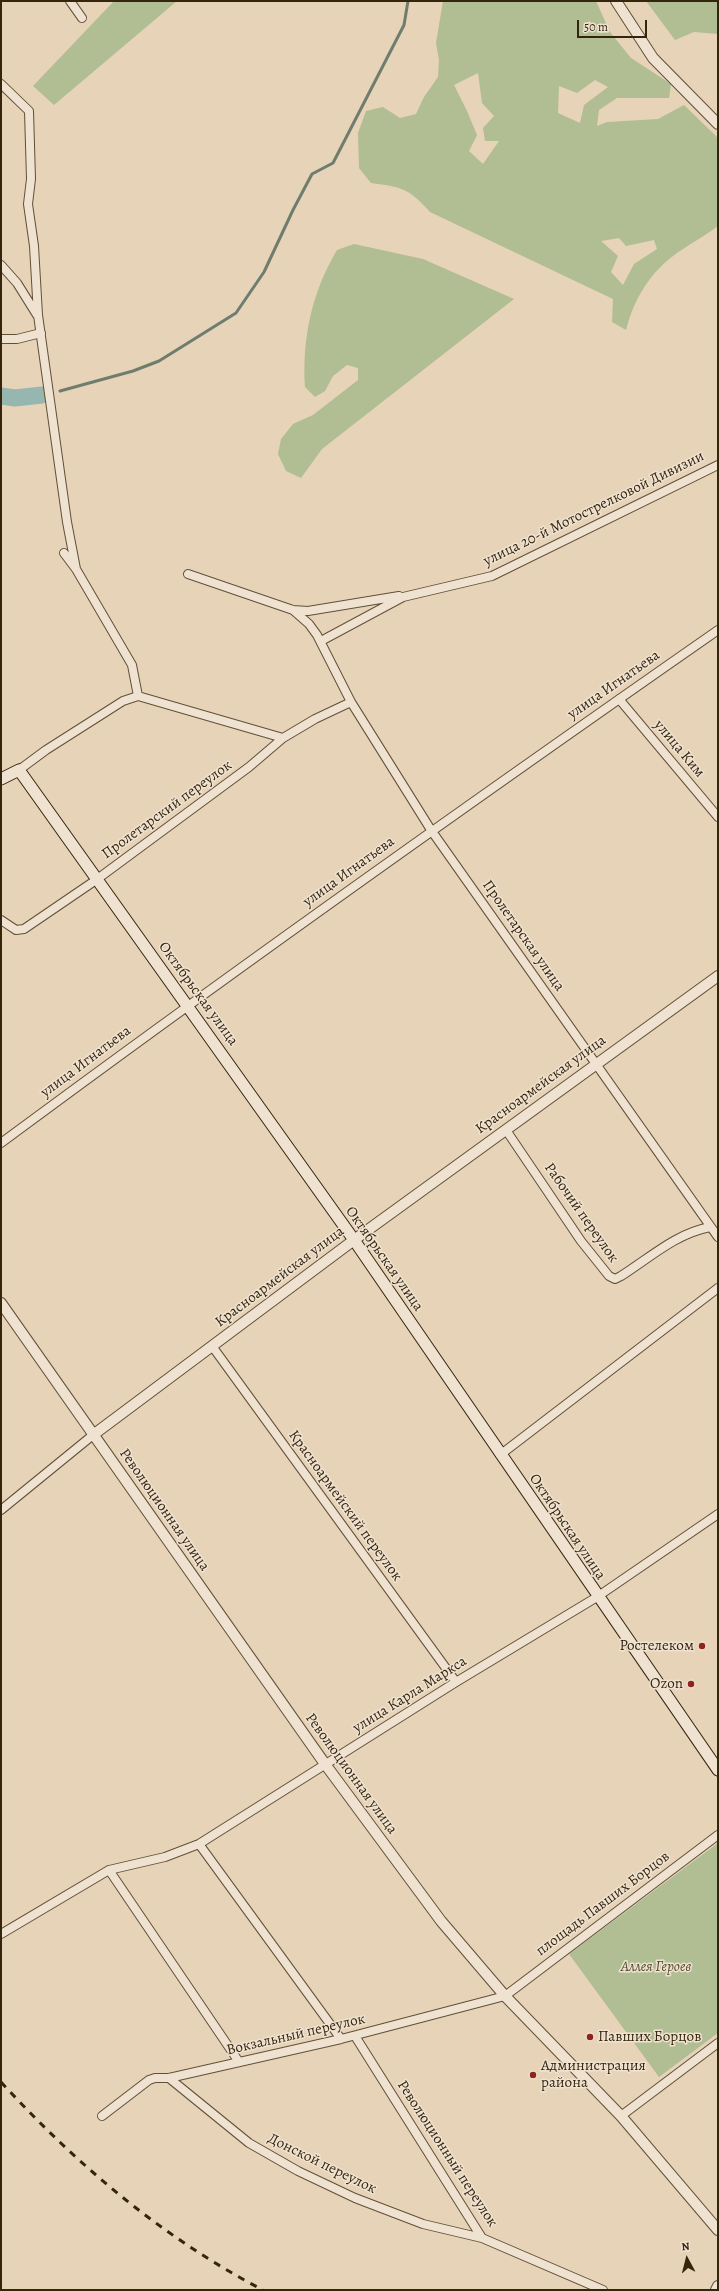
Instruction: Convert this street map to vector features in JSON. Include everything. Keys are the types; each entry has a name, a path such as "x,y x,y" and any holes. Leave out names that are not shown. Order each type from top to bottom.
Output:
{"main road":[{"path":"1,779 19,770"},
{"name":"Октябрьская улица","path":"19,770 354,1240 597,1598 718,1770"}],"street":[{"path":"70,1 82,18"},
{"path":"616,1 653,58 718,124"},
{"path":"1,84 29,111 31,179 28,204 34,246 38,315 67,522 76,569"},
{"path":"1,265 17,283 38,315"},
{"path":"2,340 41,334"},
{"name":"улица 20-й Мотострелковой Дивизии","path":"188,574 293,610 308,611 412,594 492,576 718,465"},
{"path":"64,553 76,569 132,665 138,696"},
{"name":"улица 20-й Мотострелковой Дивизии","path":"321,641 412,594"},
{"name":"Пролетарская улица","path":"293,610 309,624 321,641 351,702 431,830 595,1065 718,1237"},
{"name":"улица Игнатьева","path":"1,1143 187,1004 431,830 718,630"},
{"path":"19,770 46,750 123,701 138,696 283,738"},
{"name":"улица Ким","path":"619,699 718,817"},
{"name":"Пролетарский переулок","path":"1,920 16,930 24,929 96,880 249,767 283,738 315,719 351,702"},
{"name":"Красноармейская улица","path":"1,1510 93,1435 354,1240 718,976"},
{"name":"Рабочий переулок","path":"506,1130 580,1241 609,1276 615,1279 672,1240 693,1230 710,1227"},
{"path":"500,1455 718,1288"},
{"name":"Революционная улица","path":"1,1303 325,1764 441,1921 504,1996 621,2116 718,2230"},
{"name":"Красноармейский переулок","path":"212,1346 456,1682"},
{"name":"улица Карла Маркса","path":"1,1934 109,1870 165,1857 199,1844 456,1682 597,1598 718,1514"},
{"name":"площадь Павших Борцов","path":"504,1996 718,1835"},
{"path":"199,1844 341,2039"},
{"path":"109,1870 239,2062"},
{"name":"Вокзальный переулок","path":"102,2116 149,2080 154,2078 169,2078 355,2036 504,1996"},
{"name":"Революционный переулок","path":"355,2036 482,2238 603,2290"},
{"path":"621,2116 718,2043"},
{"name":"Донской переулок","path":"169,2078 249,2143 298,2171 355,2198 423,2224 482,2238"},
{"path":"716,2290 718,2286"}],"green space":[{"path":"114,1 177,1 54,105 33,86"},
{"path":"443,1 596,1 610,32 631,58 671,84 669,98 617,98 599,110 597,126 607,122 658,119 684,105 718,138 718,226 667,260 651,278 639,297 629,319 626,330 612,322 613,299 430,212 416,198 404,190 371,183 359,168 358,133 366,111 383,107 400,118 416,114 424,97 438,77 439,60 436,43","holes":["478,73 482,103 494,116 483,128 485,141 499,141 483,164 469,151 477,135 454,85","595,80 608,87 584,105 580,123 558,113 559,86 577,93","619,238 626,246 654,240 657,249 634,264 623,285 611,272 618,256 601,241"]},
{"path":"646,1 718,1 718,34 694,32 675,40"},
{"path":"354,244 423,259 514,299 322,449 301,478 286,471 278,454 281,439 293,424 313,415 358,380 358,368 347,365 333,376 325,391 315,397 305,387 304,369 310,316 321,282 337,250"},
{"name":"Аллея Героев","path":"718,1843 718,2033 659,2077 569,1954"}],"waterway":[{"path":"60,391 133,371 159,361 236,313 264,272 293,210 312,174 333,163 404,25 408,1"},
{"path":"1,396 15,398 42,395"}],"railway":[{"path":"1,2082 60,2142 123,2198 191,2247 226,2270 263,2290"}],"place":[{"name":"Ростелеком","path":"702,1646"},
{"name":"Ozon","path":"691,1684"},
{"name":"Павших Борцов","path":"590,2037"},
{"name":"Администрация района","path":"533,2075"}]}
